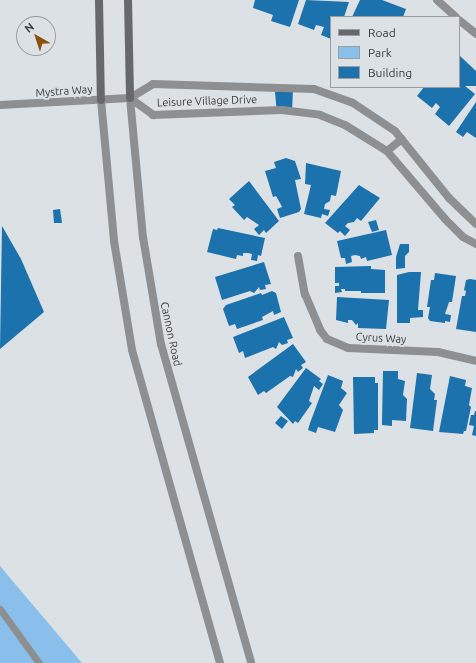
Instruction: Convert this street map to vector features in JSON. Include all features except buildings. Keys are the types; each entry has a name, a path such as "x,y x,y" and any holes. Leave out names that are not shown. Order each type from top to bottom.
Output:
{"main road":[{"path":"99,0 101,100"},
{"name":"Cannon Road","path":"128,0 130,98"}],"street":[{"path":"436,0 455,16"},
{"path":"460,21 476,34"},
{"name":"Leisure Village Drive","path":"476,224 449,198 402,139 377,118 353,103 314,89 153,84 130,98 153,115 268,110 307,112 344,125 387,151 445,219 463,237 476,244"},
{"name":"Mystra Way","path":"0,105 130,98"},
{"name":"Cannon Road","path":"130,98 143,237 161,344 251,663"},
{"path":"101,100 114,241 132,350 220,663"},
{"path":"387,151 402,139"},
{"name":"Cyrus Way","path":"298,256 305,294 320,330 327,339 348,348 438,352 476,361"}],"lane":[{"path":"0,609 39,663"}],"green space":[{"path":"0,566 82,663 0,663"}]}
